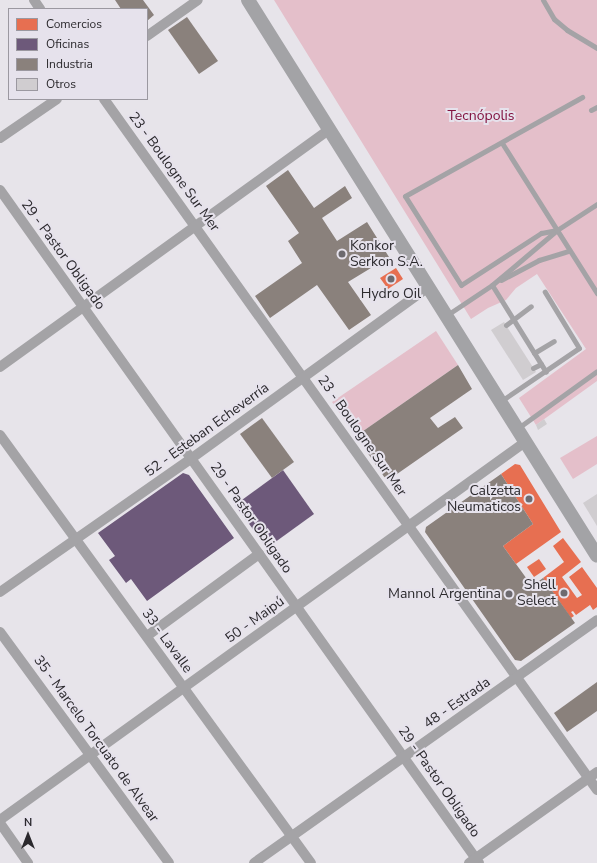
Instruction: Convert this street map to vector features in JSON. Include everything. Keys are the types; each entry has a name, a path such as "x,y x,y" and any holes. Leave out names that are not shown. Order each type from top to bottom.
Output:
{"main road":[{"path":"248,0 597,556"}],"street":[{"path":"148,35 198,0"},
{"path":"0,138 56,100"},
{"name":"23 - Boulogne Sur Mer","path":"105,100 304,377 408,526 518,678 593,775 597,790"},
{"path":"0,367 84,308 330,129"},
{"name":"29 - Pastor Obligado","path":"0,190 404,757 475,862"},
{"name":"52 - Esteban Echeverría","path":"0,592 192,458 428,287"},
{"name":"33 - Lavalle","path":"0,435 77,538 311,863"},
{"name":"50 - Maipú","path":"0,822 525,442"},
{"path":"147,636 259,554"},
{"name":"48 - Estrada","path":"254,863 518,678 597,620"},
{"name":"35 - Marcelo Torcuato de Alvear","path":"0,632 169,863"},
{"path":"475,862 593,775"},
{"path":"0,822 28,863"}],"lane":[{"path":"543,0 554,19 567,30 597,48"},
{"path":"557,230 541,234 461,285 405,196 582,97"},
{"path":"591,110 597,107"},
{"path":"502,143 597,293"},
{"path":"492,285 557,230 597,204"},
{"path":"446,316 492,285 539,260 569,251"},
{"path":"492,285 546,372"},
{"path":"500,401 546,372 579,348 545,292"},
{"path":"506,325 531,306"},
{"path":"534,353 554,341"},
{"path":"533,368 541,364"},
{"path":"517,429 597,372"}],"green space":[{"name":"Tecnópolis","path":"274,0 597,0 597,381 536,425 519,398 586,349 537,274 516,288 506,300 488,308 471,319"},
{"path":"436,331 458,365 356,436 332,402"},
{"path":"597,436 597,464 573,479 560,458"}],"building: Comercios":[{"name":"Hydro Oil","path":"396,268 403,279 388,289 380,278"},
{"name":"Calzetta Neumaticos","path":"515,464 520,465 561,532 516,564 503,546 533,524 501,474"},
{"path":"563,538 581,562 562,577 577,598 582,595 569,577 582,567 597,588 597,607 593,610 590,605 576,615 573,611 571,612 574,616 571,618 543,578 564,562 553,546"},
{"path":"539,559 546,569 534,577 527,567"}],"building: Oficinas":[{"path":"283,470 314,514 267,548 235,505"},
{"path":"183,473 189,475 234,538 147,601 131,579 126,583 109,560 115,556 98,533"}],"building: Industria":[{"path":"115,0 143,0 154,15 148,20 148,8 120,8"},
{"path":"187,17 218,61 199,74 168,30"},
{"path":"288,170 314,208 345,186 352,198 322,218 337,241 367,222 389,257 348,282 371,315 349,330 317,285 270,318 255,296 302,263 288,241 299,233 266,186"},
{"path":"458,365 472,389 430,418 438,428 455,417 463,428 387,481 356,436"},
{"path":"262,418 294,462 272,478 240,434"},
{"path":"501,474 533,524 503,546 532,586 543,578 575,623 521,661 515,660 425,532 426,527"},
{"path":"597,682 597,711 567,732 554,713"}],"building: Otros":[{"path":"504,322 536,372 523,380 491,330"},
{"path":"544,419 547,424 538,430 536,425"},
{"path":"597,494 597,526 583,503"}],"place":[{"name":"Konkor Serkon S.A.","path":"342,254"},
{"name":"Hydro Oil","path":"391,279"},
{"name":"Calzetta Neumaticos","path":"529,499"},
{"name":"Shell Select","path":"564,593"},
{"name":"Mannol Argentina","path":"509,594"}]}
